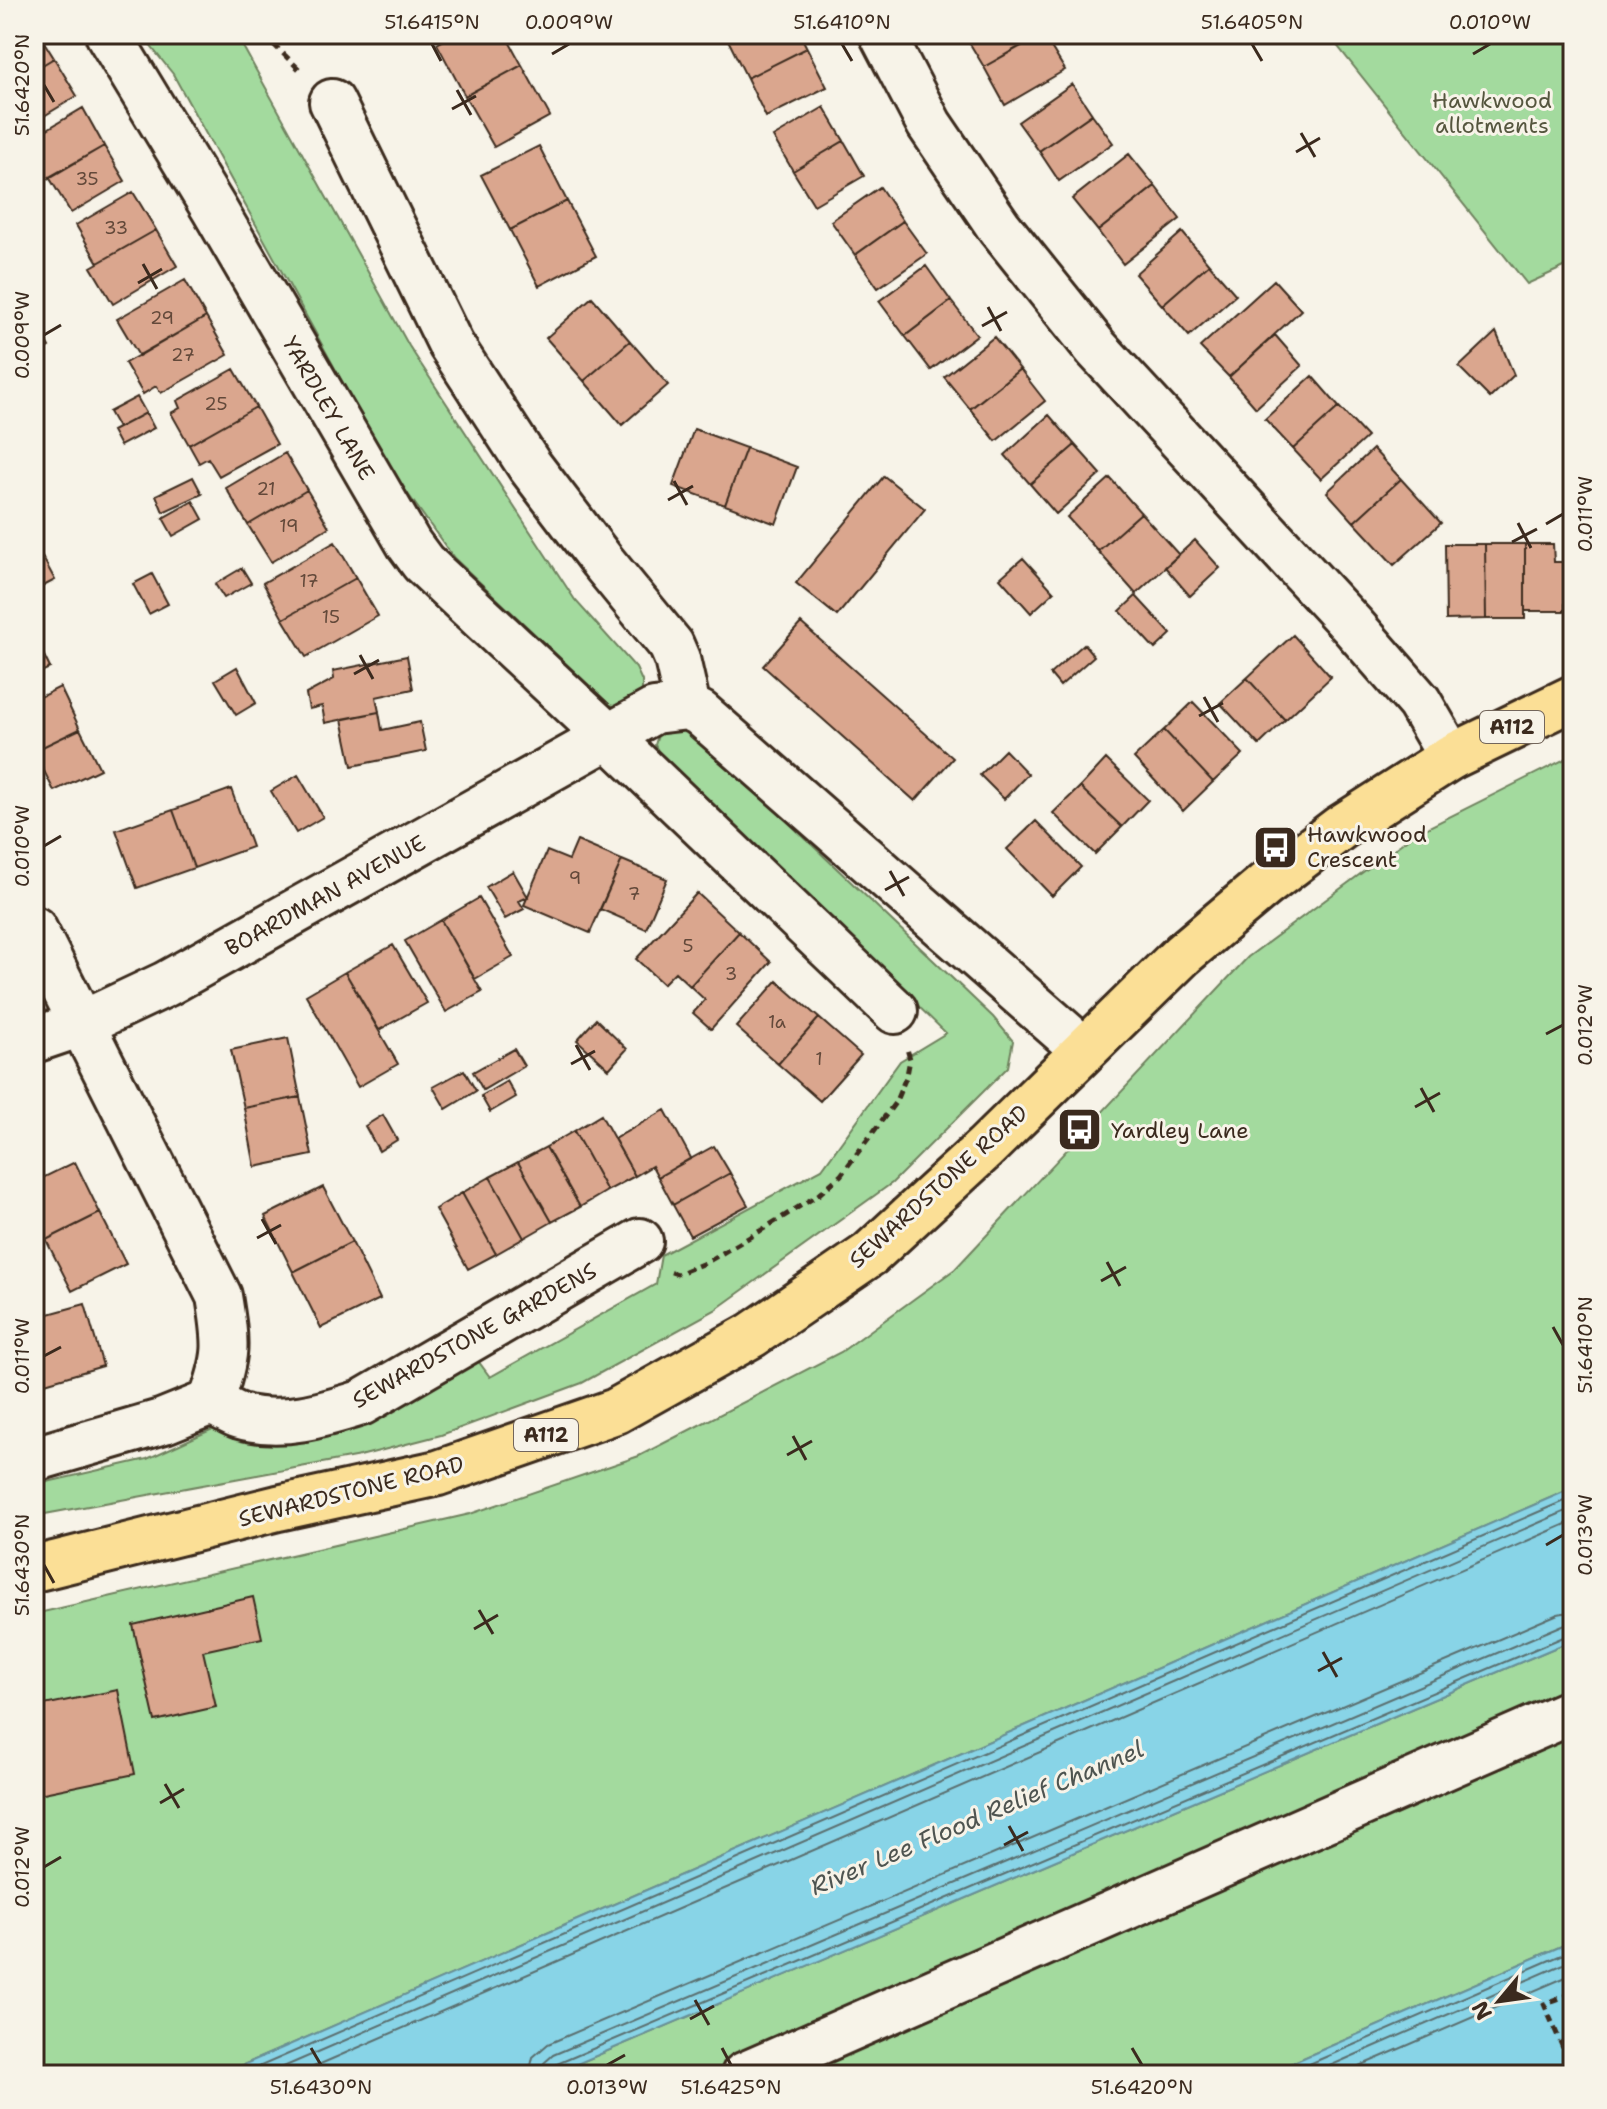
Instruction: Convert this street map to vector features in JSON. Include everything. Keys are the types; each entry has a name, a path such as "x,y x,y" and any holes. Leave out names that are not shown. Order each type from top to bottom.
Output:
{"main road":[{"name":"SEWARDSTONE ROAD","path":"34,1569 278,1508 438,1473 616,1411 752,1335 870,1254 985,1148 1183,954 1265,885 1340,828 1451,757 1573,698"}],"street":[{"name":"YARDLEY LANE","path":"108,34 423,563 895,1011"},
{"path":"882,34 929,124 999,227 1096,348 1352,625 1419,702 1451,757"},
{"path":"332,102 451,345 529,465 671,645 688,707"},
{"path":"608,736 654,711 688,707 700,713 1084,1050"},
{"name":"BOARDMAN AVENUE","path":"34,1040 81,1024 166,984 608,736"},
{"path":"34,929 219,1296 227,1339 224,1367 211,1402 164,1421 34,1459"},
{"name":"SEWARDSTONE GARDENS","path":"211,1402 240,1416 279,1421 321,1415 361,1403 651,1255"},
{"path":"744,2075 1573,1711"}],"path":[{"path":"263,34 332,102"},
{"path":"651,1255 677,1274 707,1262 818,1195 841,1175 895,1103 910,1059"},
{"path":"1564,1945 1573,1965"},
{"path":"1563,2048 1544,2004 1573,1993"}],"green space":[{"path":"141,34 236,34 409,346 575,600 636,668 642,681 642,694 624,709 610,705 454,558 392,472 173,74"},
{"name":"Hawkwood allotments","path":"1328,34 1573,34 1573,263 1527,284"},
{"path":"668,726 688,727 993,1017 1013,1041 1008,1067 892,1183 715,1310 582,1383 441,1435 360,1456 34,1516 34,1485 147,1459 217,1427 467,1346 490,1377 656,1284 661,1255 822,1169 900,1061 946,1033 660,756 655,745 658,735"},
{"path":"1573,755 1573,1488 220,2075 34,2075 34,1614 470,1514 639,1456 841,1352 955,1269 1248,957 1413,835"},
{"path":"1573,1640 1573,1941 1264,2075 551,2075"}],"water":[{"name":"River Lee Flood Relief Channel","path":"1573,1488 1573,1640 551,2075 220,2075"},
{"path":"1573,1941 1573,2075 1264,2075 1564,1945"}],"building":[{"path":"34,34 39,34 54,58 34,70"},
{"path":"455,34 505,34 522,65 465,96 437,44"},
{"path":"739,34 800,34 807,48 747,78 728,40"},
{"path":"964,34 1041,34 984,67"},
{"path":"1043,34 1065,70 1005,105 984,67"},
{"path":"807,48 827,87 766,117 747,78"},
{"path":"54,58 77,96 34,122 34,70"},
{"path":"522,65 550,116 494,147 465,96"},
{"path":"1072,84 1092,114 1039,151 1018,122"},
{"path":"824,107 844,141 793,171 773,137"},
{"path":"83,108 104,146 37,185 34,179 34,137"},
{"path":"1092,114 1113,143 1059,181 1039,151"},
{"path":"844,141 864,176 814,205 793,171"},
{"path":"104,146 125,181 71,213 49,177"},
{"path":"539,146 567,201 510,230 481,175"},
{"path":"1129,154 1155,186 1098,231 1072,199"},
{"path":"1155,186 1180,219 1123,264 1098,231"},
{"path":"880,187 903,221 855,255 831,221"},
{"path":"133,192 156,230 98,263 76,225"},
{"path":"567,201 596,256 539,286 510,230"},
{"path":"903,221 927,254 878,288 855,255"},
{"path":"156,230 177,266 113,304 91,267"},
{"path":"1182,232 1209,264 1162,305 1135,274"},
{"path":"1209,264 1236,295 1189,336 1162,305"},
{"path":"926,266 951,301 905,336 879,301"},
{"path":"185,280 206,317 139,356 117,319"},
{"path":"1274,280 1301,310 1229,377 1200,347"},
{"path":"592,297 630,341 584,381 546,338"},
{"path":"951,301 977,335 931,370 905,336"},
{"path":"206,317 228,355 161,393 156,386 143,394 125,363"},
{"path":"34,320 49,347 34,356"},
{"path":"1496,332 1514,375 1490,398 1459,367"},
{"path":"1275,335 1302,366 1256,408 1229,377"},
{"path":"994,337 1020,369 970,409 944,377"},
{"path":"630,341 668,385 622,425 584,381"},
{"path":"234,369 256,407 189,445 171,413 180,408 177,401"},
{"path":"1020,369 1045,401 996,441 970,409"},
{"path":"1312,376 1339,407 1293,449 1265,419"},
{"path":"137,397 146,413 118,428 109,412"},
{"path":"256,407 277,444 219,476 208,458 199,463 189,445"},
{"path":"1339,407 1367,437 1321,479 1293,449"},
{"path":"146,413 154,428 120,446 112,431"},
{"path":"1049,415 1075,445 1030,484 1005,455"},
{"path":"694,429 746,448 725,505 673,486"},
{"path":"1075,445 1101,474 1056,514 1030,484"},
{"path":"746,448 797,467 776,524 725,505"},
{"path":"1373,449 1401,479 1354,522 1327,492"},
{"path":"285,453 307,490 248,525 226,488"},
{"path":"884,476 925,509 837,616 796,583"},
{"path":"193,477 202,494 163,512 156,495"},
{"path":"1110,478 1141,513 1098,551 1067,517"},
{"path":"1401,479 1441,523 1394,565 1354,522"},
{"path":"307,490 329,527 271,562 248,525"},
{"path":"193,501 203,519 173,536 163,518"},
{"path":"1141,513 1179,555 1136,594 1098,551"},
{"path":"1195,540 1220,568 1190,596 1165,567"},
{"path":"335,542 356,578 283,619 263,583"},
{"path":"1445,544 1485,544 1486,619 1446,620"},
{"path":"1485,544 1525,544 1525,619 1486,619"},
{"path":"1525,544 1553,544 1554,562 1565,562 1565,611 1525,611"},
{"path":"42,556 55,580 34,591 34,560"},
{"path":"1023,558 1054,592 1031,613 1000,578"},
{"path":"242,568 251,583 224,598 215,584"},
{"path":"152,574 168,604 149,614 133,584"},
{"path":"356,578 378,616 306,657 283,619"},
{"path":"1136,596 1171,634 1155,649 1120,611"},
{"path":"801,623 953,758 915,801 763,666"},
{"path":"34,635 50,668 34,675"},
{"path":"1293,635 1331,677 1285,720 1247,678"},
{"path":"1084,644 1094,656 1060,686 1050,674"},
{"path":"407,656 413,689 376,697 379,712 325,723 322,706 309,709 306,694 334,679 333,671"},
{"path":"237,667 256,703 236,715 215,680"},
{"path":"1247,678 1285,720 1259,745 1220,703"},
{"path":"60,687 80,729 34,751 34,700"},
{"path":"1193,702 1243,754 1213,782 1164,730"},
{"path":"379,712 382,730 420,722 426,751 352,766 342,719"},
{"path":"80,729 100,769 54,791 34,751"},
{"path":"1164,730 1213,782 1183,811 1134,758"},
{"path":"1005,750 1028,774 1004,799 980,775"},
{"path":"1106,759 1148,800 1122,827 1080,787"},
{"path":"298,775 323,817 296,833 271,791"},
{"path":"1080,787 1122,827 1095,854 1053,813"},
{"path":"231,789 252,847 194,868 173,810"},
{"path":"173,810 194,868 137,888 116,830"},
{"path":"1036,821 1081,867 1052,896 1007,849"},
{"path":"577,841 622,860 590,933 524,905 547,851 569,860"},
{"path":"622,860 667,879 646,929 600,909"},
{"path":"513,871 528,897 519,901 524,909 505,919 486,887"},
{"path":"697,893 739,932 690,986 675,972 663,984 636,959"},
{"path":"479,898 513,957 475,979 441,920"},
{"path":"441,920 482,992 446,1012 405,941"},
{"path":"739,932 771,962 711,1029 693,1013 705,1000 690,986"},
{"path":"393,945 427,1003 379,1030 345,972"},
{"path":"345,972 398,1064 358,1087 306,995"},
{"path":"777,981 819,1018 778,1064 736,1027"},
{"path":"819,1018 861,1055 820,1101 778,1064"},
{"path":"596,1019 627,1049 609,1069 577,1040"},
{"path":"288,1038 300,1097 244,1108 231,1050"},
{"path":"514,1049 524,1066 483,1090 473,1072"},
{"path":"464,1070 476,1091 446,1109 433,1087"},
{"path":"507,1081 516,1097 490,1112 481,1096"},
{"path":"300,1097 312,1155 255,1167 244,1108"},
{"path":"665,1110 691,1158 658,1177 652,1166 635,1176 614,1139"},
{"path":"383,1115 397,1140 379,1151 365,1126"},
{"path":"601,1115 635,1176 607,1191 574,1131"},
{"path":"574,1131 607,1191 580,1207 546,1147"},
{"path":"714,1146 730,1173 673,1205 658,1177"},
{"path":"546,1147 580,1207 552,1222 518,1162"},
{"path":"75,1162 100,1213 46,1240 34,1216 34,1182"},
{"path":"518,1162 552,1222 524,1238 490,1177"},
{"path":"730,1173 748,1205 690,1236 673,1205"},
{"path":"490,1177 524,1238 496,1254 462,1193"},
{"path":"323,1187 352,1242 293,1272 265,1216"},
{"path":"462,1193 496,1254 468,1269 435,1209"},
{"path":"100,1213 126,1264 72,1291 46,1240"},
{"path":"352,1242 380,1299 321,1328 293,1272"},
{"path":"85,1304 103,1366 45,1383 34,1344 34,1318"},
{"path":"34,1344 45,1383 34,1386"},
{"path":"253,1597 262,1638 203,1651 216,1707 155,1721 133,1625"},
{"path":"118,1690 135,1774 34,1795 34,1707"}],"place":[{"name":"Hawkwood Crescent","path":"1276,847"},
{"name":"Yardley Lane","path":"1080,1130"}]}
